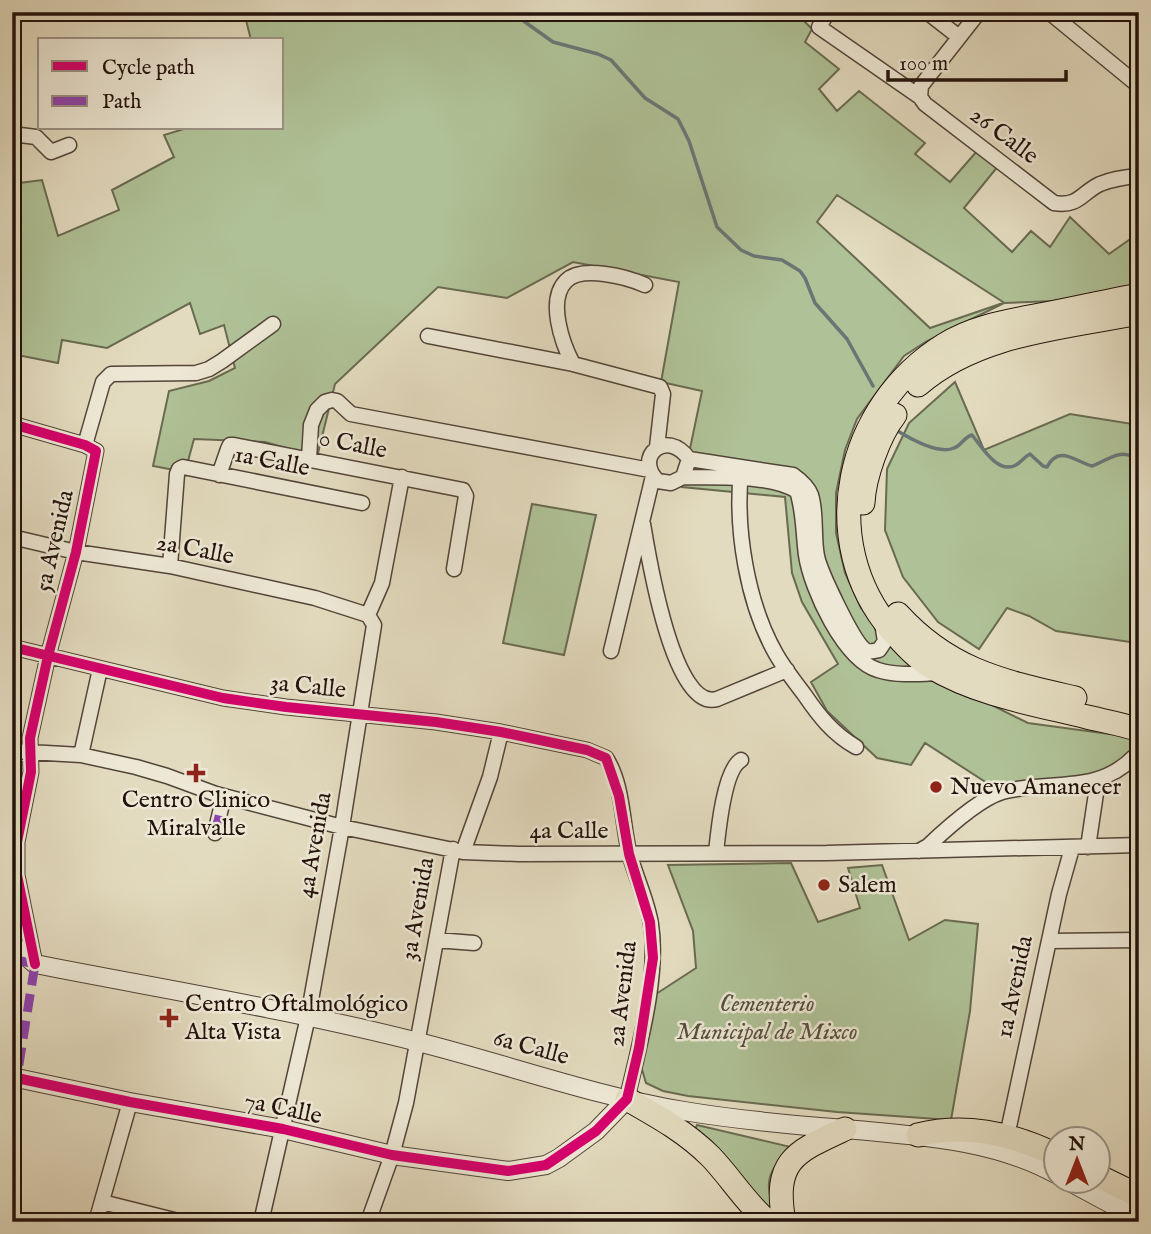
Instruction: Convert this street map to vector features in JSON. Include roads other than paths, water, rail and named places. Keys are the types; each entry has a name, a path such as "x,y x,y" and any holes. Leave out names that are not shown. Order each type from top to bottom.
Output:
{"highway":[{"path":"1139,295 1001,323 968,333 932,354 910,373 888,398 864,439 854,468 848,512 854,558 866,592 880,615 906,647 930,666 987,692 1139,730"},
{"path":"1139,313 982,346 936,370 916,387 886,426 863,493 863,519 872,567 884,592 907,624 938,652 978,673 1139,714"},
{"path":"629,1106 689,1137 768,1222"},
{"path":"784,1222 780,1195 787,1167 809,1146 845,1129"},
{"path":"918,1135 940,1129 972,1130 1007,1136 1042,1159"},
{"path":"1112,1183 1139,1196"}],"street":[{"name":"26 Calle","path":"828,12 819,27 922,101 1054,204 1074,203 1097,186 1114,179 1139,176"},
{"path":"927,12 959,37"},
{"path":"922,101 921,86 979,12"},
{"path":"1049,12 1139,86"},
{"path":"12,134 36,137 51,152 69,145"},
{"path":"573,364 565,347 558,310 558,294 566,281 577,274 598,274 617,276 645,285"},
{"path":"12,424 85,445 103,382 111,374 196,373 209,369 273,324"},
{"path":"428,336 573,364 660,387 663,394 657,447 651,455 643,524 611,651"},
{"path":"309,459 312,418 325,402 332,400 337,401 351,414 651,473 658,481 671,483 683,477 741,472 793,475 811,495 817,556 825,580 853,635 864,649 870,652 879,650 885,641 880,615"},
{"name":"5a Avenida","path":"35,964 16,860 31,772 30,738 48,656 76,552 96,457 96,451 85,445"},
{"name":"0 Calle","path":"219,475 230,445 463,490 466,493 454,569"},
{"path":"657,447 671,445 679,448 689,459 787,485 797,491 803,512 806,558 814,583 827,613 862,663 879,670 906,674 946,673"},
{"path":"683,477 689,459"},
{"name":"1a Calle","path":"170,566 177,474 183,467 362,503"},
{"path":"741,472 740,536 760,619 776,654 821,718 839,737 856,747"},
{"name":"4a Avenida","path":"261,1222 308,1017 374,625 368,615 382,583 402,477"},
{"path":"643,524 657,605 678,665 701,698 709,701 717,699 787,670"},
{"name":"2a Calle","path":"12,537 76,552 170,566 316,598 368,615"},
{"name":"3a Calle","path":"12,647 223,698 501,732 587,750 602,756"},
{"path":"81,755 100,669"},
{"name":"3a Avenida","path":"368,1222 392,1155 406,1102 436,940 458,850 490,776 501,732"},
{"name":"4a Calle","path":"12,751 81,755 167,776 224,796 373,835 458,850 519,854 918,852 1139,845"},
{"name":"2a Avenida","path":"602,756 608,760 619,796 629,853 650,922 653,958 629,1106"},
{"path":"918,852 984,801 1002,792 1098,780 1125,767 1135,756"},
{"path":"716,853 728,783 733,767 741,760"},
{"path":"1088,847 1098,780"},
{"path":"215,833 224,796"},
{"name":"1a Avenida","path":"1007,1136 1072,848"},
{"path":"436,940 474,943"},
{"path":"1049,941 1139,940"},
{"path":"12,944 35,964"},
{"name":"6a Calle","path":"35,964 308,1017 417,1042 629,1106 918,1135 973,1144 1042,1163"},
{"name":"7a Calle","path":"12,1077 130,1102 283,1129 392,1155 508,1171 546,1165 629,1106"},
{"path":"96,1222 130,1102"},
{"path":"1097,1196 1139,1219"},
{"path":"102,1202 182,1222"}],"waterway":[{"path":"511,12 553,42 611,60 645,98 678,119 689,141 717,227 741,250 754,256 782,260 800,271 815,303 847,339 873,386"},
{"path":"896,430 924,445 947,450 972,435 991,458 1003,466 1016,465 1030,454 1047,467 1052,460 1062,456 1092,466 1123,454 1133,457 1139,473"}],"place":[{"name":"Centro Clinico Miralvalle","path":"196,773"},
{"name":"Nuevo Amanecer","path":"936,787"},
{"name":"Salem","path":"824,885"},
{"name":"Centro Oftalmológico Alta Vista","path":"169,1018"}],"park label":[{"name":"Cementerio Municipal de Mixco","path":"767,1018"}]}
